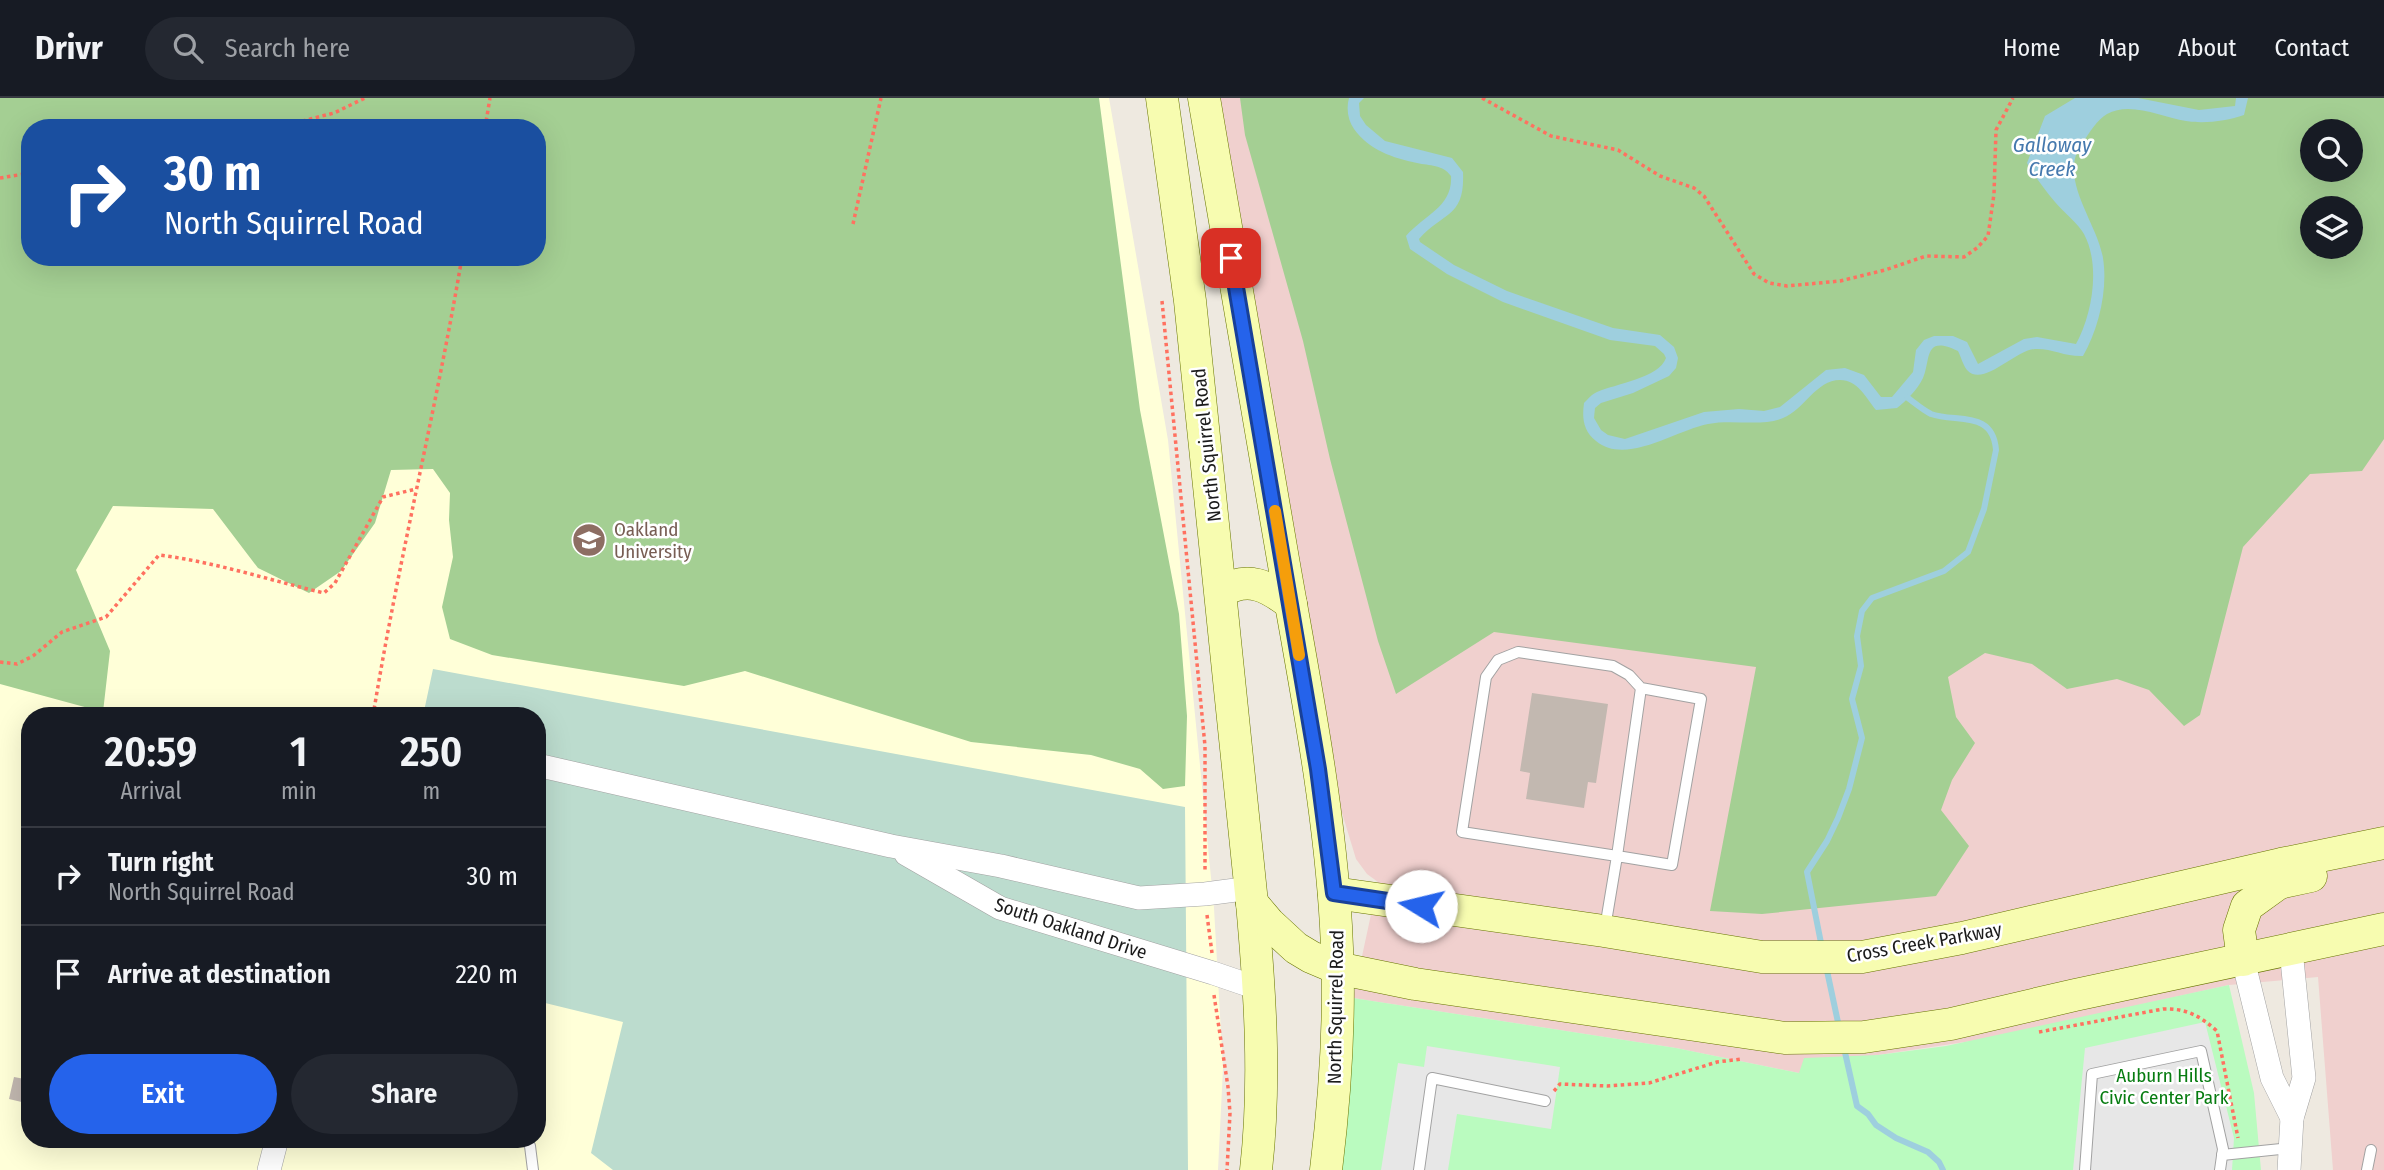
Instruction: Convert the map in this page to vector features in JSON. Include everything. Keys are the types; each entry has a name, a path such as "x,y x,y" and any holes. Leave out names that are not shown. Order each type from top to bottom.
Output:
{"main road":[{"name":"North Squirrel Road","path":"1162,98 1190,301 1252,895 1260,989 1260,1118 1256,1170"},
{"name":"North Squirrel Road","path":"1204,98 1321,792 1334,893 1337,968 1336,1068 1326,1170"},
{"path":"1222,593 1240,583 1251,582 1263,585 1290,604"},
{"name":"Cross Creek Parkway","path":"1334,893 1604,931 1762,957 1862,957 1962,938 2281,863 2384,843"},
{"path":"2244,960 2239,930 2247,906 2279,883 2384,860"},
{"path":"1252,895 1269,923 1296,948 1337,968 1415,984 1785,1038 1864,1037 1951,1024 2384,929"}],"street":[{"name":"South Oakland Drive","path":"546,767 891,846 1001,866 1139,898 1205,894 1252,895"},
{"name":"South Oakland Drive","path":"891,846 1000,908 1260,989"},
{"path":"2289,1159 2292,1118 2304,1078 2291,950"},
{"path":"2244,960 2272,1078 2292,1118"},
{"path":"270,1170 274,1148"}],"lane":[{"path":"1518,652 1614,666 1629,675 1641,688 1701,699 1672,865 1617,856 1462,832 1486,677 1498,660 1518,652"},
{"path":"1604,931 1641,688"},
{"path":"2085,1170 2092,1074 2201,1051 2223,1149 2220,1170"},
{"path":"1419,1170 1432,1078 1545,1101"},
{"path":"530,1148 533,1170"},
{"path":"2367,1170 2371,1150"},
{"path":"2222,1155 2238,1153 2289,1159"}],"path":[{"path":"310,119 334,113 365,98"},
{"path":"486,119 490,98"},
{"path":"853,224 881,98"},
{"path":"1482,98 1551,136 1618,150 1660,176 1694,188 1704,196 1754,274 1769,283 1787,286 1840,281 1926,256 1964,257 1977,248 1988,236 1992,220 1996,130 2013,98"},
{"path":"0,178 21,174"},
{"path":"374,707 390,611 449,334 460,266"},
{"path":"1162,298 1205,746 1204,880"},
{"path":"0,662 16,664 33,656 62,632 106,617 159,555 197,560 324,593 335,583 383,497 416,489"},
{"path":"1206,906 1213,959"},
{"path":"1213,986 1228,1087 1227,1170"},
{"path":"2035,1032 2163,1009 2192,1012 2217,1031 2238,1134 2238,1153"},
{"path":"1545,1101 1560,1084 1607,1086 1649,1083 1717,1062 1749,1058"}],"shaded area":[{"name":"Oakland University","path":"0,98 1109,98 1168,440 1214,908 1223,1068 1218,1170 0,1170"},
{"path":"1216,98 2384,98 2384,1170 2333,1170 2318,977 2229,985 1985,1039 1878,1055 1799,1073 1676,1048 1353,998 1378,882 1367,874 1356,859 1336,793"},
{"path":"433,669 1185,807 1188,1170 613,1170 591,1153 623,1022 546,1003 546,707 425,707"},
{"path":"2205,1022 2234,1138 2232,1170 2073,1170 2085,1048"},
{"path":"1427,1046 1560,1067 1551,1129 1457,1114 1448,1170 1381,1170 1398,1063 1424,1067"}],"green space":[{"path":"0,98 1099,98 1140,410 1179,614 1187,716 1185,786 1163,789 1140,769 1091,755 971,742 745,671 684,686 492,655 450,639 442,607 453,557 449,520 450,493 433,469 391,470 375,523 341,571 309,593 258,568 213,509 113,506 76,570 110,651 104,707 85,707 0,684"},
{"path":"1240,98 2384,98 2384,439 2362,471 2310,474 2243,547 2200,715 2184,726 2149,690 2117,679 2067,689 2032,664 1985,653 1948,677 1956,717 1975,743 1952,780 1941,810 1969,846 1936,896 1762,914 1710,911 1756,667 1494,632 1396,694 1378,641 1330,459 1303,341 1245,135"},
{"name":"Auburn Hills Civic Center Park","path":"2229,985 2254,1093 2261,1170 1337,1170 1353,998 1676,1048 1799,1073 1804,1058 1878,1055 1946,1046"}],"water":[{"name":"Galloway Creek","path":"1349,98 1364,98 1359,103 1360,116 1366,125 1385,141 1452,158 1463,172 1463,187 1457,206 1428,230 1419,239 1420,242 1454,265 1507,291 1613,328 1660,335 1674,347 1678,358 1676,368 1669,376 1633,393 1601,403 1595,408 1594,418 1601,430 1608,435 1625,439 1704,412 1739,409 1764,411 1780,407 1826,370 1845,368 1864,375 1881,397 1892,397 1913,372 1916,350 1924,340 1934,336 1953,336 1967,342 1978,364 2024,339 2037,337 2076,344 2090,305 2092,261 2084,234 2051,197 2027,163 2045,116 2075,98 2138,98 2199,110 2235,106 2236,98 2248,98 2244,115 2215,121 2186,121 2136,109 2116,110 2100,120 2083,142 2076,156 2076,184 2103,258 2104,282 2098,321 2083,356 2035,349 2018,355 1990,372 1974,374 1967,370 1958,351 1947,347 1934,347 1930,351 1918,387 1897,408 1876,410 1857,386 1846,381 1832,381 1817,390 1790,414 1775,421 1708,424 1651,444 1622,450 1608,448 1588,433 1584,424 1584,403 1597,392 1655,371 1666,358 1664,354 1655,346 1610,340 1503,302 1447,274 1410,249 1406,236 1442,203 1450,187 1451,176 1440,167 1390,156 1374,148 1360,136 1350,122"}],"building":[{"path":"1532,693 1608,704 1596,783 1588,782 1584,808 1526,799 1530,773 1520,771"},
{"path":"14,1077 21,1078 21,1102 9,1099"}],"waterway":[{"path":"1822,948 1807,872 1838,818 1849,789 1862,738 1852,699 1861,666 1857,636 1862,611 1872,598 1944,571 1968,552 1984,509 1996,450 1993,437 1981,423 1931,414 1908,398"},
{"path":"1826,966 1839,1027"},
{"path":"1844,1048 1857,1106 1868,1114 1876,1125 1896,1138 1928,1152 1943,1170"}],"slow traffic":[{"path":"1275,511 1299,655"}],"place":[{"name":"Oakland University","path":"589,540"}],"route":[{"path":"1231,258 1318,769 1334,893 1421,906"}]}
